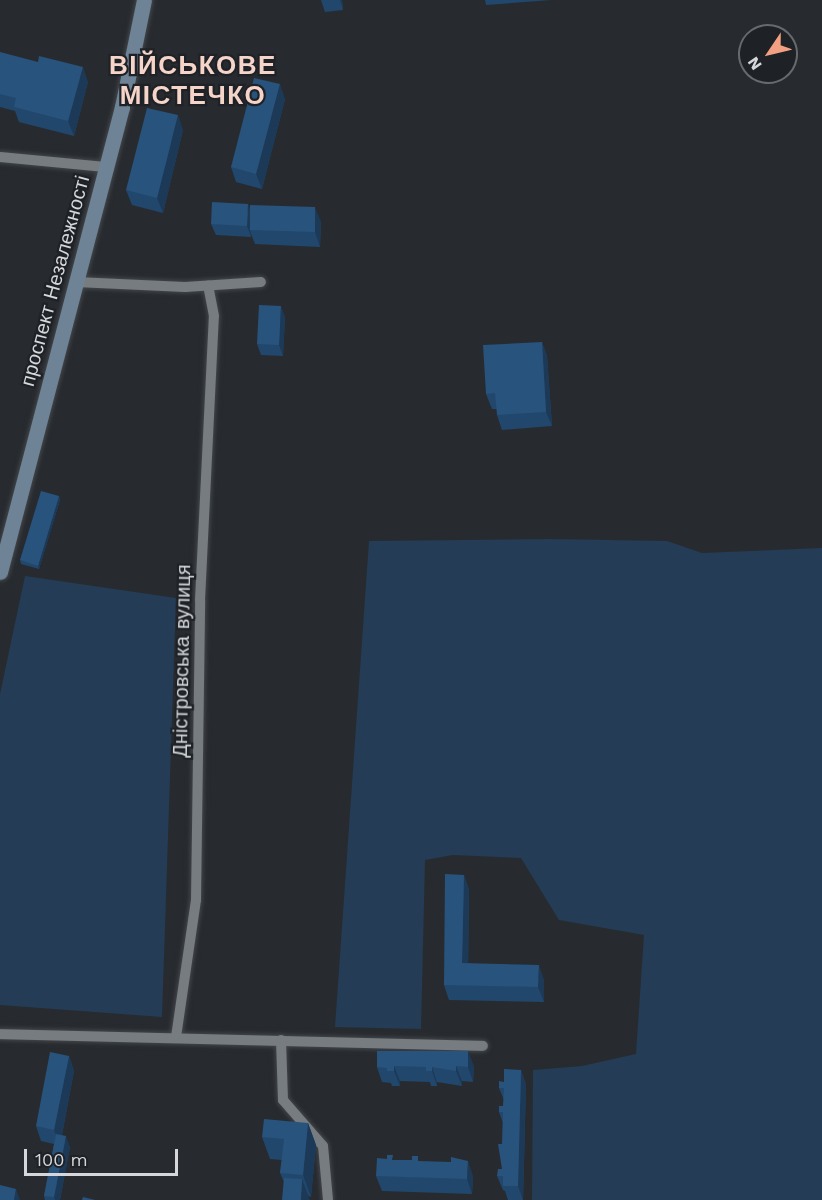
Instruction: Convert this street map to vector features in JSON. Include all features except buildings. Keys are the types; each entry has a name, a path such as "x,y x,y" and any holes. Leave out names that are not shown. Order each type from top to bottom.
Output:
{"main road":[{"name":"проспект Незалежності","path":"0,572 106,167 144,0"}],"street":[{"path":"0,157 106,167"},
{"path":"76,282 208,286 261,282"},
{"name":"Дністровська вулиця","path":"176,1037 196,900 200,600 214,316 208,286"},
{"path":"0,1034 483,1046"},
{"path":"281,1040 284,1100 323,1146 328,1200"}],"shaded area":[{"path":"549,539 667,541 702,553 822,548 822,1200 532,1200 533,1070 582,1066 636,1054 644,935 559,920 521,858 453,855 425,860 421,1029 335,1027 369,541"},
{"path":"25,576 176,598 162,1017 0,1005 0,694"}],"district":[{"name":"ВІЙСЬКОВЕ МІСТЕЧКО","path":"193,81"}]}
